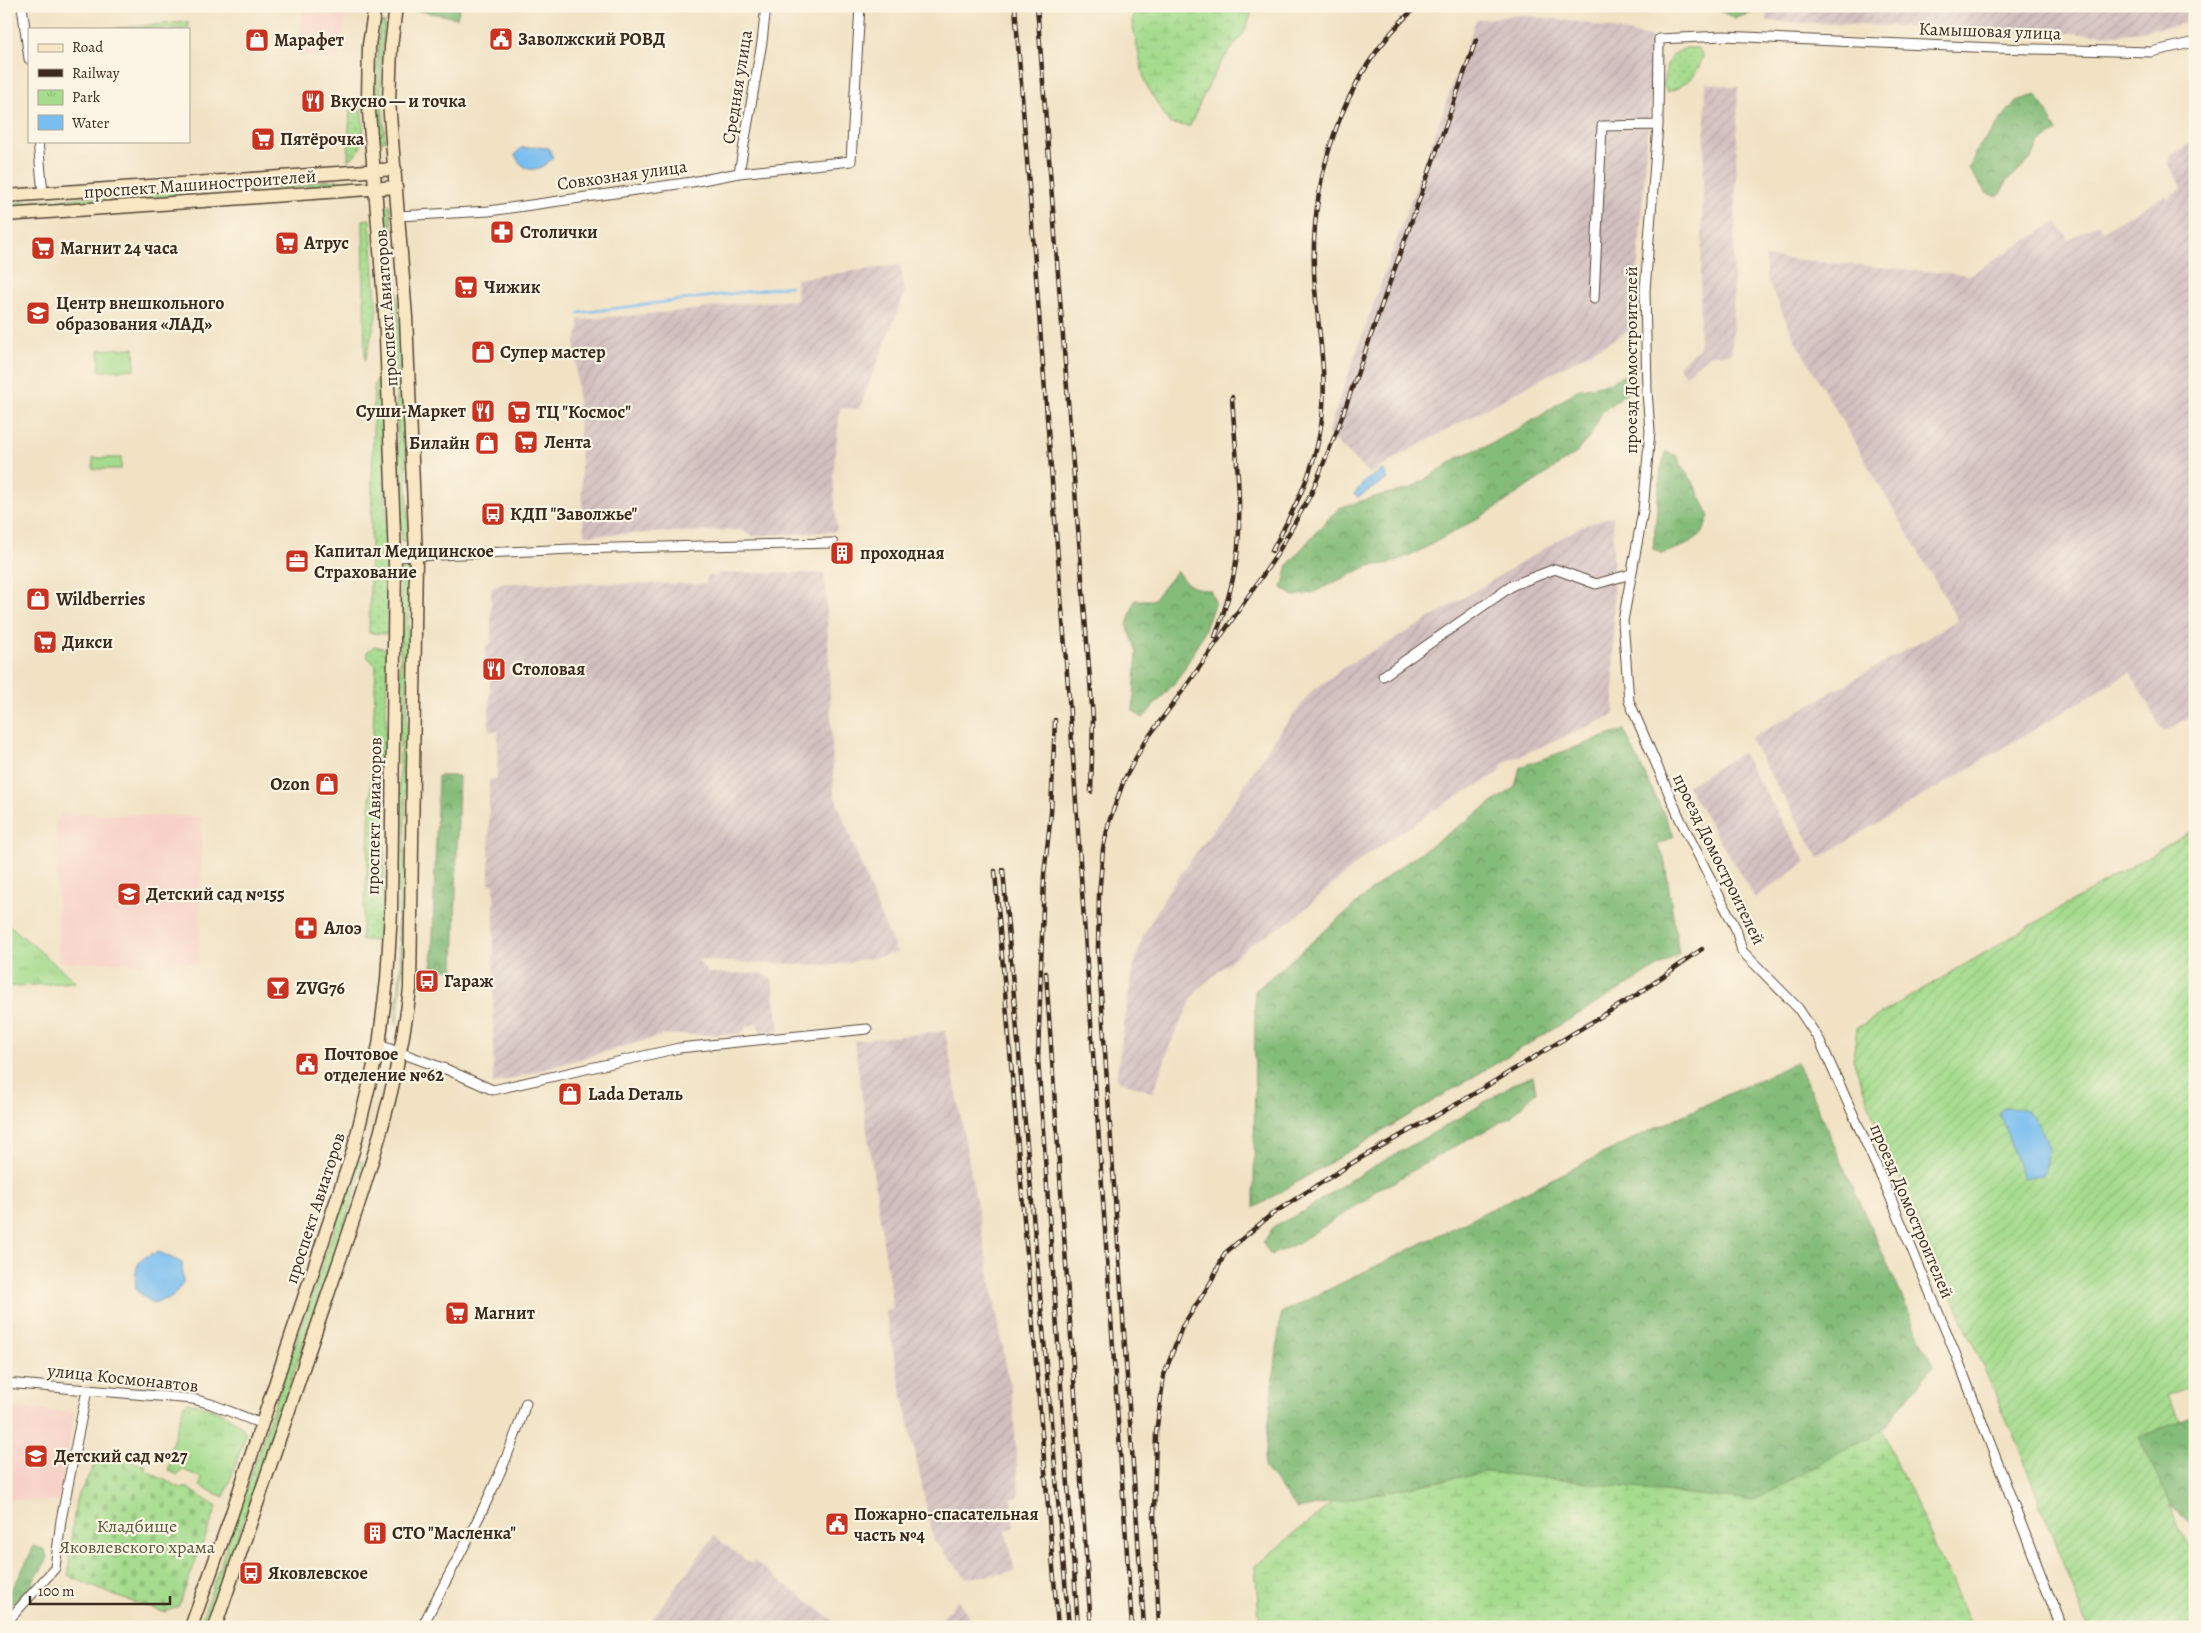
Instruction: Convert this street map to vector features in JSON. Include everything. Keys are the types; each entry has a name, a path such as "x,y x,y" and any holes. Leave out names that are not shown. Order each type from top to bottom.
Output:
{"main road":[{"name":"проспект Авиаторов","path":"191,1627 262,1424 353,1151 379,1045 387,980 391,912 395,557 385,314 368,82 369,45 375,6"},
{"name":"проспект Авиаторов","path":"215,1627 367,1180 402,1053 410,989 412,953 416,556 406,317 389,102 391,47 396,6"},
{"name":"проспект Машиностроителей","path":"6,196 394,169"},
{"name":"проспект Машиностроителей","path":"6,214 396,187"}],"street":[{"path":"22,6 28,51"},
{"name":"Средняя улица","path":"739,173 762,42 766,6"},
{"name":"Совхозная улица","path":"398,216 488,210 692,182 739,173 851,161 860,6"},
{"name":"Камышовая улица","path":"1659,39 1723,36 2151,52 2195,42"},
{"name":"проезд Домостроителей","path":"1659,39 1658,125 1646,290 1647,391 1650,431 1643,511 1623,621 1629,701 1680,819 1736,929 1742,951 1798,1008 1820,1041 1889,1194 1958,1360 2061,1627"},
{"path":"1594,299 1602,126 1658,125"},
{"path":"38,142 43,194"},
{"path":"395,557 572,549 833,543"},
{"path":"1383,676 1513,584 1555,569 1596,584 1631,574"},
{"path":"379,1045 493,1090 679,1048 867,1029"},
{"name":"улица Космонавтов","path":"6,1383 193,1399 262,1424"},
{"path":"6,1623 55,1568 61,1520 87,1390"},
{"path":"422,1627 496,1483 514,1443 526,1404"}],"shaded area":[{"path":"305,6 347,6 338,61 297,54"},
{"path":"1764,6 2195,6 2195,22 2117,35 1767,21 1767,12"},
{"path":"1520,15 1585,23 1655,38 1633,329 1404,453 1370,474 1328,434 1338,403 1476,20"},
{"path":"1706,83 1738,87 1732,353 1708,355 1686,375 1678,366 1699,348"},
{"path":"2195,141 2195,714 2164,732 2130,672 1819,858 1750,739 1958,620 1795,340 1766,277 1766,257 1969,275 2057,222 2069,240 2098,223 2103,231 2165,195 2167,198 2182,188 2168,163 2172,154"},
{"path":"900,265 905,292 859,409 840,408 833,476 837,531 753,536 740,530 584,535 575,343 579,330 578,320 694,310 734,304 797,300 796,279"},
{"path":"1613,516 1614,715 1503,763 1499,773 1447,802 1368,854 1292,920 1249,945 1197,990 1173,1037 1153,1093 1116,1079 1132,972 1143,936 1169,890 1230,807 1276,737 1312,691 1349,664 1404,634 1580,527"},
{"path":"718,573 824,573 834,794 878,910 897,953 834,965 725,962 697,959 708,973 764,974 772,980 780,1031 762,1034 757,1024 747,1026 740,1034 663,1035 493,1084 494,884 489,884 489,780 497,779 498,731 489,731 490,676 485,675 486,645 491,644 491,589 501,583 706,584 707,576 717,576"},
{"path":"1742,753 1806,862 1755,898 1687,786"},
{"name":"Детский сад №155","path":"60,813 202,817 199,964 58,962 56,826"},
{"path":"945,1031 1013,1403 1019,1497 1011,1498 1014,1528 1005,1529 1015,1572 966,1578 934,1540 885,1311 893,1309 854,1041"},
{"name":"Детский сад №27","path":"6,1407 74,1413 58,1502 6,1499"},
{"path":"714,1536 751,1564 754,1561 842,1627 646,1627"},
{"path":"957,1600 978,1627 936,1627"}],"green space":[{"path":"410,6 460,6 457,18 410,9"},
{"path":"1136,6 1252,6 1253,9 1244,33 1221,62 1190,126 1170,124 1145,83 1132,22"},
{"path":"1719,6 1755,6 1753,13 1734,18 1720,11"},
{"path":"188,22 188,28 119,28"},
{"path":"380,23 385,23 381,59 385,140 382,142 379,133 376,103"},
{"path":"1686,48 1698,48 1703,56 1701,63 1690,79 1679,87 1667,92 1663,85 1668,62 1675,54"},
{"path":"2036,95 2057,132 2039,143 2033,157 2006,182 1999,196 1986,193 1969,169 1977,149 2016,101"},
{"path":"350,106 361,106 363,136 359,149 348,160"},
{"path":"338,180 338,184 6,208 6,203"},
{"path":"390,205 402,354 409,541 401,541 395,355 384,206"},
{"path":"370,219 377,313 365,361 363,220"},
{"path":"134,348 135,369 100,371 99,350"},
{"path":"380,365 388,557 388,634 369,633 374,389"},
{"path":"1629,373 1628,391 1602,412 1590,436 1575,454 1499,506 1425,548 1392,563 1368,566 1312,593 1294,596 1282,588 1288,565 1339,508 1381,495 1410,489 1461,456 1491,444 1539,417 1577,390 1606,384"},
{"path":"1666,452 1677,456 1683,469 1692,480 1709,515 1703,533 1686,545 1662,554 1653,549 1661,468"},
{"path":"93,458 121,458 121,469 93,469"},
{"path":"401,567 409,568 403,962 397,1026 395,1025 401,964 398,925"},
{"path":"1177,571 1183,580 1190,585 1199,589 1210,590 1215,602 1203,634 1177,680 1143,718 1133,711 1137,652 1127,625 1135,600 1153,600"},
{"path":"375,646 386,649 387,656 383,941 361,940 367,873 376,665 368,658 367,652"},
{"path":"1624,730 1674,836 1657,845 1664,857 1679,954 1254,1208 1255,991 1393,872 1515,787 1520,767"},
{"path":"438,776 459,776 454,970 432,967"},
{"path":"2195,829 2195,1385 2167,1396 2180,1421 2139,1437 2195,1559 2195,1627 2087,1627 2020,1450 1875,1122 1853,1059 1857,1028"},
{"path":"8,924 76,982 6,987 6,926"},
{"path":"1797,1062 1933,1366 1882,1430 1753,1501 1486,1472 1297,1509 1264,1467 1281,1313 1647,1132"},
{"path":"1533,1076 1536,1092 1511,1117 1437,1156 1392,1183 1376,1189 1367,1199 1296,1244 1271,1255 1263,1243 1274,1226 1303,1212 1347,1182 1461,1117 1513,1084"},
{"path":"358,1160 365,1163 207,1627 199,1627"},
{"path":"188,1402 212,1409 229,1417 242,1427 246,1434 224,1497 200,1486 201,1478 182,1469 178,1475 168,1470 173,1454 169,1453 184,1405"},
{"path":"2195,1414 2195,1527 2168,1502 2139,1437"},
{"path":"1882,1430 1972,1627 1260,1627 1255,1566 1333,1502 1486,1472 1753,1501"},
{"name":"Кладбище Яковлевского храма","path":"100,1454 146,1465 145,1470 182,1489 186,1487 217,1507 178,1607 164,1612 115,1596 69,1576 69,1554 76,1500"},
{"path":"34,1546 43,1549 48,1558 26,1593 6,1609 6,1596 19,1577"}],"water":[{"path":"521,148 549,148 553,158 537,168 532,169 523,166 515,155"},
{"path":"1383,470 1387,474 1387,479 1358,497 1354,494 1365,481"},
{"path":"2004,1108 2025,1109 2038,1124 2046,1140 2048,1156 2043,1176 2023,1178 2000,1114"},
{"path":"159,1252 182,1263 183,1283 171,1298 152,1303 136,1290 136,1270 141,1260"}],"waterway":[{"path":"579,313 791,286"}],"railway":[{"path":"1015,6 1069,699 1132,1627"},
{"path":"1037,6 1093,719 1091,792"},
{"path":"1272,551 1307,478 1317,448 1323,414 1324,396 1315,289 1314,250 1323,172 1334,135 1348,99 1367,66 1390,34 1417,6"},
{"path":"1144,1627 1098,949 1099,896 1103,849 1109,822 1124,780 1144,743 1192,678 1276,556 1311,494 1338,428 1476,40"},
{"path":"1215,637 1230,593 1238,547 1239,491 1232,397"},
{"path":"1055,720 1051,813 1044,875 1038,1059 1078,1627"},
{"path":"1003,870 1069,1627"},
{"path":"995,871 1058,1627"},
{"path":"1159,1627 1154,1515 1156,1433 1164,1375 1182,1327 1211,1282 1225,1253 1272,1214 1357,1160 1462,1101 1638,994 1702,949"},
{"path":"1046,973 1091,1627"}],"place":[{"name":"Заволжский РОВД","path":"501,39"},
{"name":"Марафет","path":"257,40"},
{"name":"Вкусно — и точка","path":"313,101"},
{"name":"Пятёрочка","path":"263,139"},
{"name":"Столички","path":"502,232"},
{"name":"Атрус","path":"287,243"},
{"name":"Магнит 24 часа","path":"43,248"},
{"name":"Чижик","path":"466,287"},
{"name":"Центр внешкольного образования «ЛАД»","path":"38,313"},
{"name":"Супер мастер","path":"483,352"},
{"name":"Суши-Маркет","path":"483,411"},
{"name":"ТЦ \"Космос\"","path":"519,412"},
{"name":"Лента","path":"526,442"},
{"name":"Билайн","path":"487,443"},
{"name":"КДП \"Заволжье\"","path":"493,514"},
{"name":"проходная","path":"842,553"},
{"name":"Капитал Медицинское Страхование","path":"297,561"},
{"name":"Wildberries","path":"38,599"},
{"name":"Дикси","path":"45,642"},
{"name":"Столовая","path":"494,669"},
{"name":"Ozon","path":"327,784"},
{"name":"Детский сад №155","path":"129,894"},
{"name":"Алоэ","path":"306,928"},
{"name":"Гараж","path":"427,981"},
{"name":"ZVG76","path":"278,988"},
{"name":"Почтовое отделение №62","path":"307,1064"},
{"name":"Lada Dеталь","path":"570,1094"},
{"name":"Магнит","path":"457,1313"},
{"name":"Детский сад №27","path":"36,1456"},
{"name":"Пожарно-спасательная часть №4","path":"837,1524"},
{"name":"СТО \"Масленка\"","path":"375,1533"},
{"name":"Яковлевское","path":"251,1573"}]}
